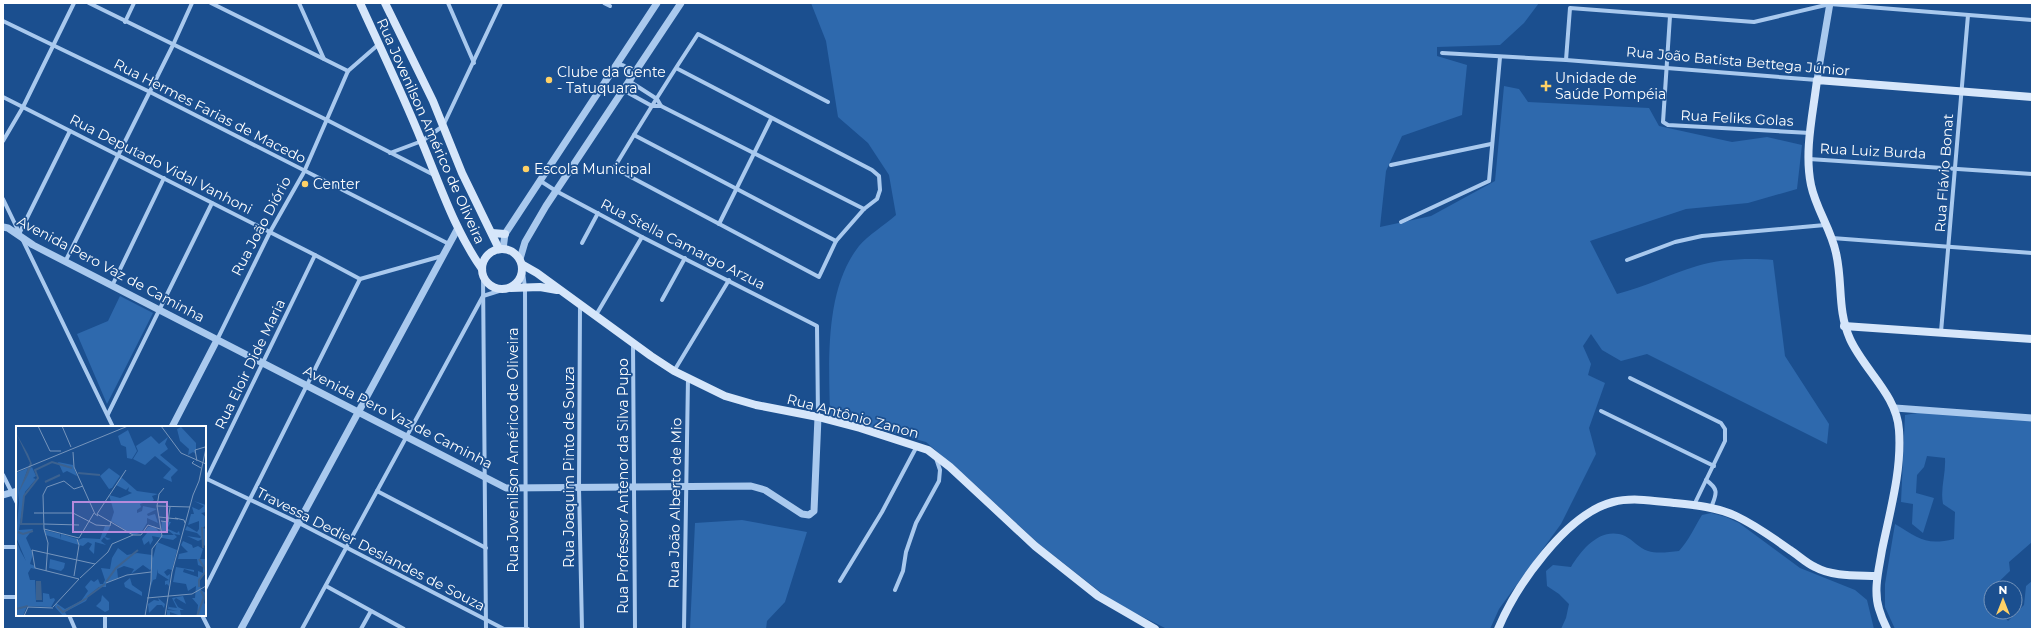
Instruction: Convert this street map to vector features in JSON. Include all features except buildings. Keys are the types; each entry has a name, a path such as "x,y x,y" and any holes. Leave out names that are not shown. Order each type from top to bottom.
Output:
{"main road":[{"name":"Rua Jovenilson Américo de Oliveira","path":"360,3 422,141 458,228 469,251 482,272"},
{"name":"Rua Jovenilson Américo de Oliveira","path":"386,3 433,101 462,173 501,249"},
{"name":"Rua João Batista Bettega Júnior","path":"1818,80 2032,97"},
{"path":"1818,80 1810,133 1809,159 1811,185 1825,225 1832,238 1839,268 1841,310 1844,326 1856,352 1895,408 1899,430 1898,466 1877,576 1878,609 1886,629"},
{"path":"492,234 505,234"},
{"path":"501,249 513,252 522,265 521,278 511,288 502,290 490,286 482,272 485,258 494,251 501,249"},
{"name":"Rua Antônio Zanon","path":"522,265 596,315 674,371 725,396 756,405 818,417 917,445 936,456 1041,551 1098,596 1155,629"},
{"name":"Rua Antônio Zanon","path":"511,288 540,287 562,292"},
{"path":"1844,326 2032,339"},
{"path":"1498,629 1503,616 1542,558 1576,521 1598,507 1615,502 1630,501 1694,505 1711,508 1734,515 1755,526 1815,568 1830,572 1877,576"}],"street":[{"path":"3,141 23,107 74,3"},
{"path":"89,3 327,120 436,176"},
{"path":"125,22 134,3"},
{"path":"65,262 150,92 192,3"},
{"path":"211,3 348,71"},
{"path":"299,3 324,59"},
{"path":"448,3 474,63"},
{"path":"390,153 422,141 442,126 474,63 501,3"},
{"path":"604,3 610,6"},
{"path":"501,249 505,234 539,180 657,3"},
{"path":"522,265 526,242 556,191 628,81 682,3"},
{"path":"1818,80 1830,4"},
{"path":"1566,60 1570,8 1754,22 1830,4 2032,20"},
{"name":"Rua Flávio Bonat","path":"1941,333 1968,15"},
{"path":"1667,68 1670,16"},
{"name":"Rua Hermes Farias de Macedo","path":"3,21 150,92 304,172 449,244"},
{"path":"676,68 872,170 880,176 880,190 877,200 864,209 836,241 819,277 614,168 652,106 657,99 676,68 698,34 828,102"},
{"name":"Rua João Diório","path":"173,426 270,232 304,172 348,71 379,44"},
{"name":"Rua João Batista Bettega Júnior","path":"1442,53 1566,60 1818,80"},
{"path":"1401,222 1489,181 1491,144 1500,57"},
{"path":"615,65 621,64 629,70 628,81"},
{"name":"Rua Feliks Golas","path":"1667,68 1663,122 1668,125 1810,133"},
{"path":"628,81 657,99 661,106"},
{"path":"622,90 652,106 661,106 864,209"},
{"name":"Rua Deputado Vidal Vanhoni","path":"3,97 212,202 360,279"},
{"path":"719,224 771,118"},
{"path":"19,234 70,131"},
{"path":"634,135 836,241"},
{"path":"1391,165 1491,144"},
{"name":"Rua Luiz Burda","path":"1809,159 1955,167 2032,174"},
{"path":"112,286 164,178"},
{"name":"Rua Stella Camargo Arzua","path":"539,180 556,191 817,326 818,417"},
{"path":"3,199 113,426"},
{"path":"108,414 212,202"},
{"path":"582,243 598,213"},
{"path":"1627,260 1676,242 1702,236 1825,225"},
{"name":"Avenida Pero Vaz de Caminha","path":"3,227 19,234 33,245 65,262 308,385 506,488 687,488 751,486 765,490 802,514 809,515 814,511 818,417"},
{"path":"241,629 458,228"},
{"path":"596,315 642,236"},
{"path":"1832,238 2032,253"},
{"name":"Rua Eloir Dide Maria","path":"206,480 315,255"},
{"path":"206,587 360,279 442,256"},
{"path":"662,300 685,258"},
{"name":"Rua Jovenilson Américo de Oliveira","path":"522,265 525,288 527,629"},
{"name":"Rua Jovenilson Américo de Oliveira","path":"482,272 486,629"},
{"path":"674,371 729,280"},
{"path":"302,629 483,296 502,290"},
{"name":"Rua Joaquim Pinto de Souza","path":"580,305 579,488 582,629"},
{"name":"Rua Professor Antenor da Silva Pupo","path":"633,342 635,629"},
{"name":"Rua João Alberto de Mio","path":"684,629 688,378"},
{"path":"1630,378 1721,423 1725,429 1725,441 1694,505"},
{"path":"1895,408 2032,418"},
{"path":"1602,411 1714,466"},
{"path":"840,581 882,512 917,445"},
{"path":"895,590 904,571 906,552 916,523 939,481 940,470 936,456"},
{"path":"3,495 14,492 4,478"},
{"name":"Travessa Dedier Deslandes de Souza","path":"206,480 250,499 504,629 527,629"},
{"path":"1706,480 1715,488 1716,493 1711,508"},
{"path":"377,491 486,548"},
{"path":"3,547 16,546"},
{"path":"326,586 404,629"},
{"path":"3,597 16,597"},
{"path":"361,629 371,611"},
{"path":"69,616 75,629"},
{"path":"105,616 105,629"},
{"path":"202,616 209,629"}],"shaded area":[{"path":"811,3 1539,3 1524,23 1500,45 1437,47 1437,56 1467,65 1462,115 1402,136 1386,171 1380,227 1431,216 1495,181 1504,86 1519,89 1528,102 1649,108 1659,126 1732,142 1767,137 1802,145 1797,189 1748,203 1686,209 1590,241 1617,294 1638,288 1687,269 1715,262 1755,259 1773,260 1785,356 1829,424 1827,444 1647,354 1621,361 1602,350 1591,334 1583,346 1591,364 1588,375 1605,383 1589,428 1596,454 1561,524 1499,609 1490,629 1167,629 1113,602 1039,544 971,481 926,442 830,416 829,374 831,328 834,305 840,284 848,264 859,246 896,215 889,175 868,143 838,117 826,41"},
{"path":"120,296 153,313 107,404 77,334 108,321"},
{"path":"1923,412 2032,420 2032,542 2009,562 2010,571 2001,580 1983,580 1983,620 2023,620 2023,606 2026,586 2032,581 2032,629 1895,629 1885,607 1885,584 1895,524 1917,537 1929,541 1936,542 1954,539 1955,512 1943,504 1942,498 1945,458 1927,456 1924,467 1917,475 1916,493 1934,498 1923,533 1912,524 1913,504 1901,502 1905,415"},
{"path":"1711,513 1726,517 1739,523 1800,568 1855,590 1867,600 1874,629 1561,629 1566,618 1569,604 1559,594 1547,586 1546,571 1553,565 1571,567 1581,553 1593,541 1608,534 1625,536 1642,548 1652,552 1679,551 1689,538 1702,515"},
{"path":"742,520 807,532 785,602 767,621 766,629 690,629 695,523"}],"place":[{"name":"Clube da Gente - Tatuquara","path":"549,80"},
{"name":"Unidade de Saúde Pompéia","path":"1546,86"},
{"name":"Escola Municipal","path":"526,169"},
{"name":"Center","path":"305,184"}]}
